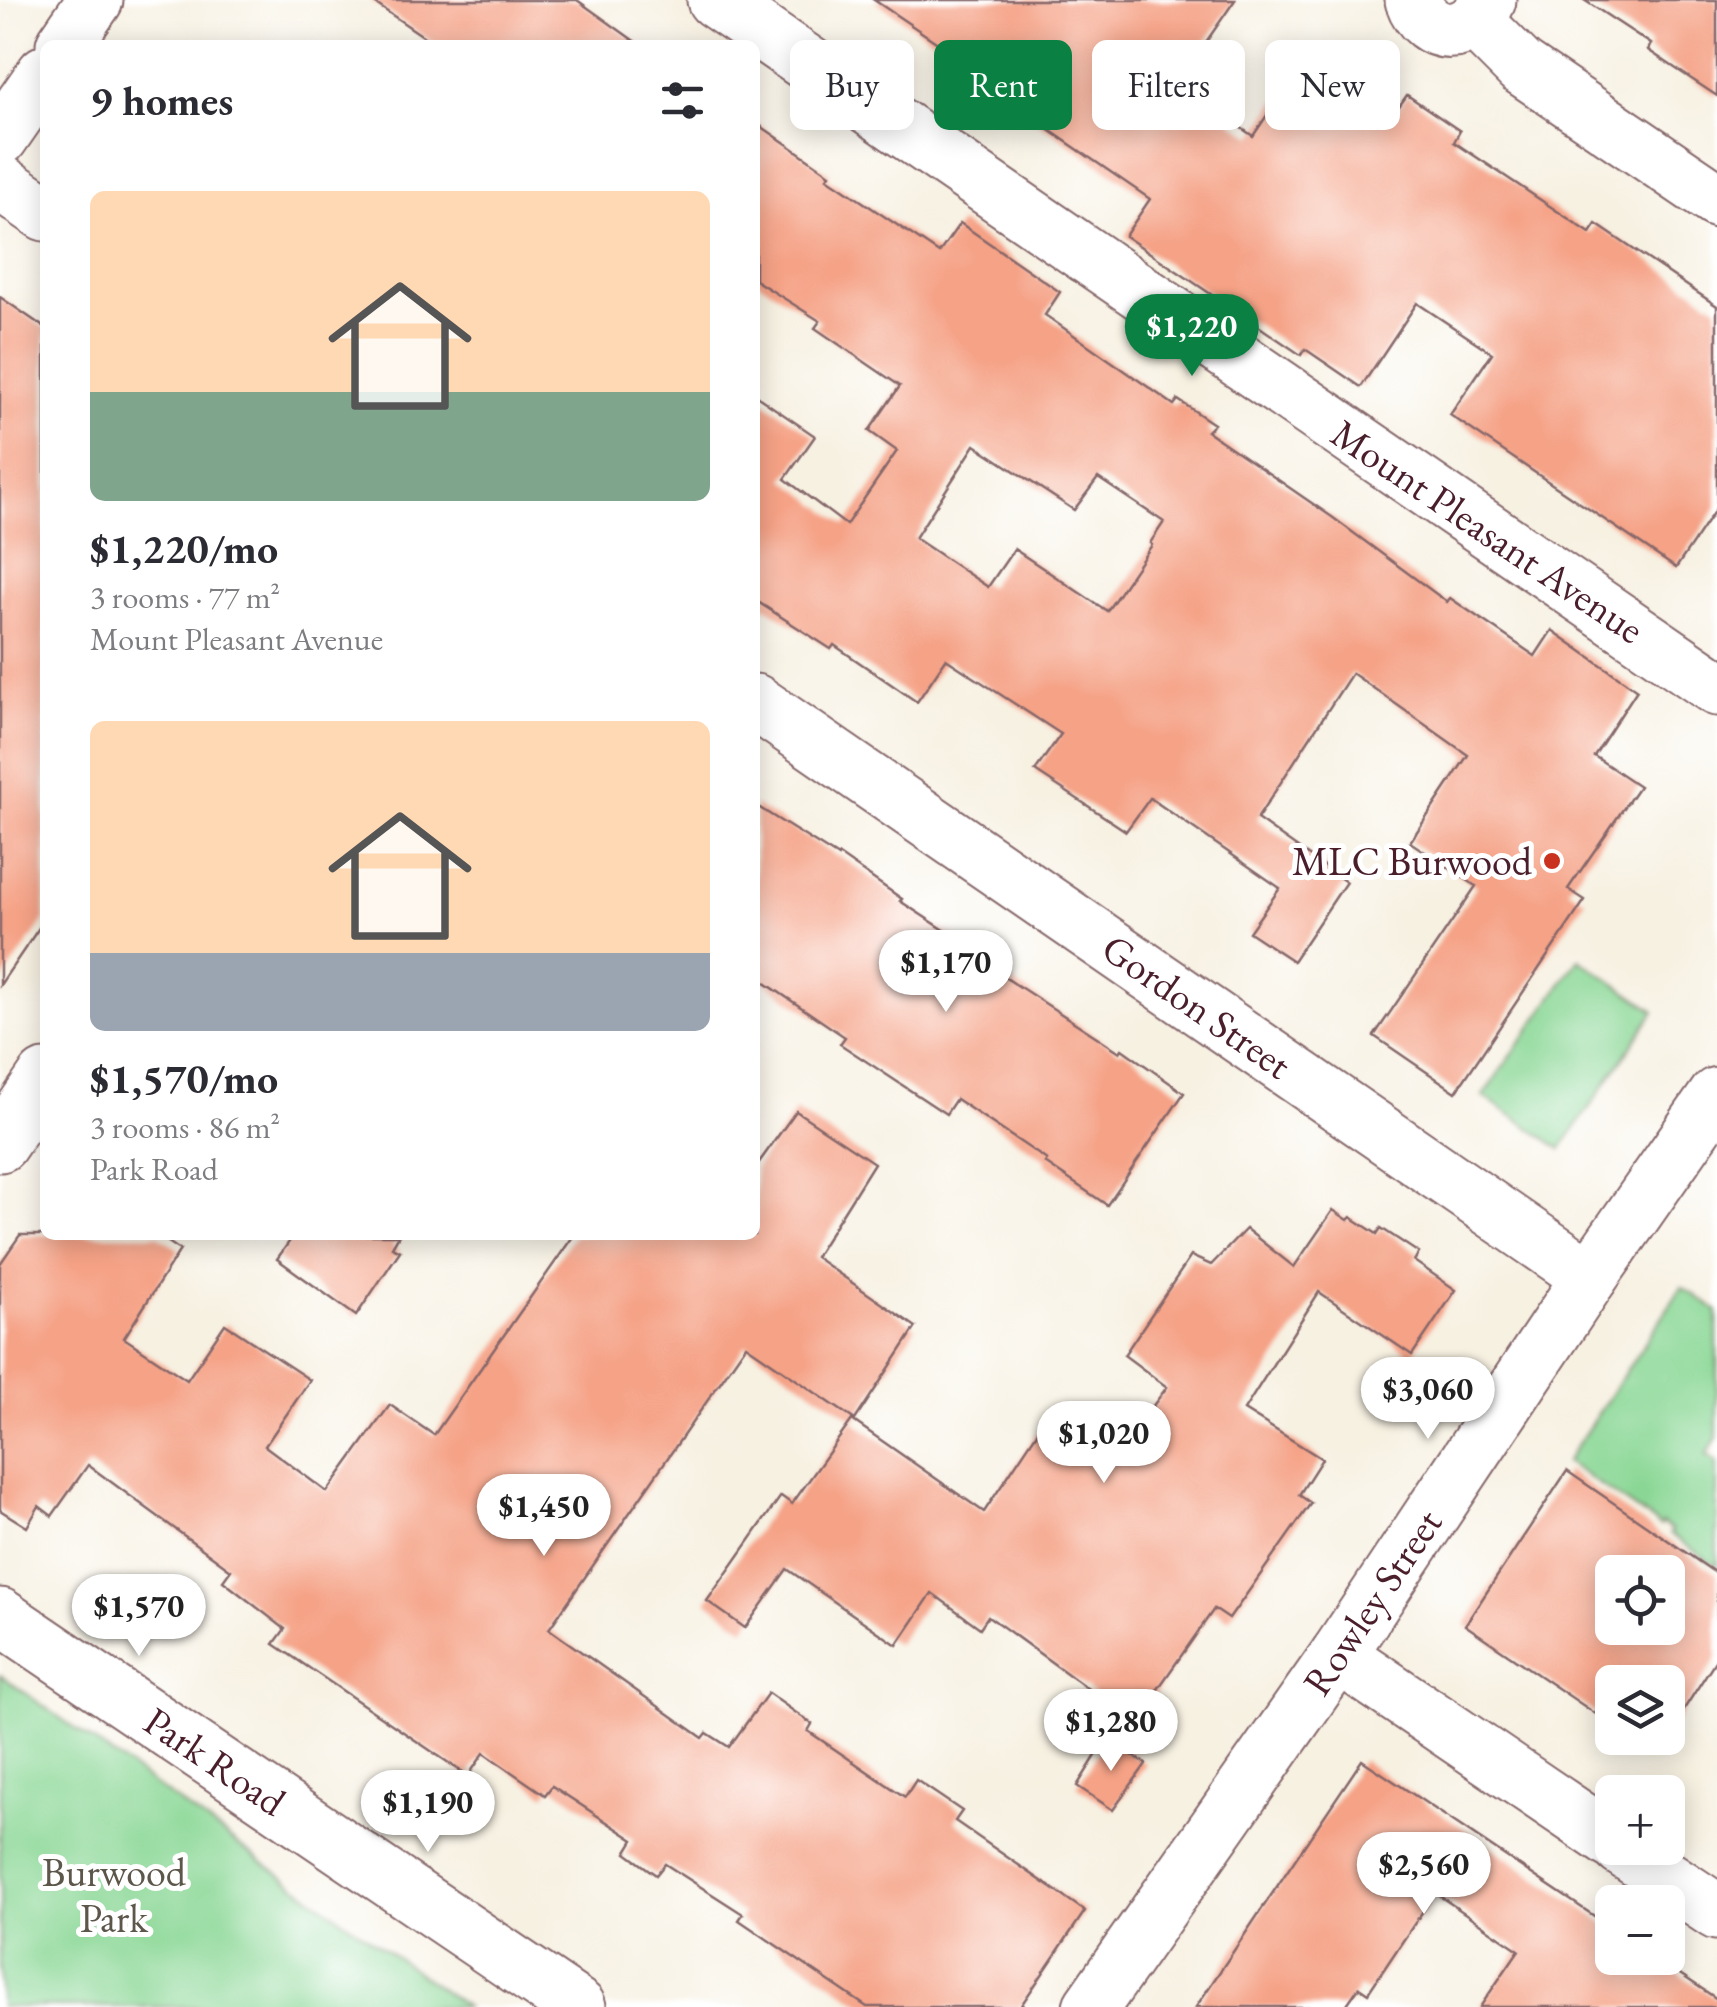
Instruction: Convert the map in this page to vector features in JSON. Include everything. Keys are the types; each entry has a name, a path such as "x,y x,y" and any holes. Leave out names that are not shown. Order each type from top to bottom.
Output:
{"street":[{"path":"67,40 94,0"},
{"name":"Mount Pleasant Avenue","path":"716,0 1717,688"},
{"path":"1412,0 1418,14 1439,29 1464,28 1482,11 1521,67 1717,200"},
{"path":"0,138 40,79"},
{"path":"0,182 40,210"},
{"name":"Gordon Street","path":"760,705 1590,1276"},
{"path":"0,1144 40,1085"},
{"name":"Rowley Street","path":"1091,2007 1338,1656 1590,1276 1717,1095"},
{"name":"Park Road","path":"0,1616 578,2007"},
{"path":"1338,1656 1595,1830"},
{"path":"1647,1865 1717,1912"}],"green space":[{"path":"1579,959 1655,1011 1561,1149 1483,1096"},
{"path":"1682,1287 1717,1310 1717,1438 1706,1455 1717,1462 1717,1566 1670,1534 1672,1530 1662,1523 1660,1526 1566,1462"},
{"name":"Burwood Park","path":"0,1675 466,2007 0,2007"}],"building":[{"path":"370,0 577,0 633,40 429,40"},
{"path":"874,0 1235,0 1207,40 1092,40 1092,130 1244,130 1253,136 1265,118 1265,130 1400,130 1400,105 1407,95 1460,131 1454,142 1590,233 1596,224 1717,306 1717,507 1676,568 1450,415 1492,353 1417,303 1361,387 1305,349 1301,355 1125,236 1150,199 1049,130 1072,130 1072,40 934,41"},
{"path":"1584,0 1717,0 1717,96 1648,50 1651,44"},
{"path":"760,125 830,174 827,178 939,253 960,223 1060,292 1045,315 1174,405 1178,400 1214,424 1207,431 1447,602 1450,598 1535,656 1552,630 1637,690 1594,756 1639,786 1568,889 1585,900 1456,1092 1374,1036 1476,886 1410,842 1468,755 1352,673 1257,819 1346,882 1293,961 1249,932 1280,888 1150,798 1126,831 1035,771 1061,734 946,659 917,702 834,645 831,649 760,603 760,398 815,436 785,479 846,525 897,451 869,431 900,386 815,328 820,321 760,283","holes":["975,445 1074,510 1098,478 1164,522 1107,611 1014,549 988,587 915,538"]},
{"path":"0,297 40,325 40,926 0,985"},
{"path":"760,808 839,855 900,901 992,961 989,967 1120,1052 1122,1049 1184,1093 1107,1205 956,1099 946,1114 840,1044 845,1037 760,979"},
{"path":"796,1111 874,1163 815,1257 916,1327 855,1420 746,1345 549,1629 703,1738 707,1733 729,1747 768,1693 812,1724 808,1731 905,1797 916,1780 962,1811 955,1821 1085,1911 1020,2007 867,2007 739,1920 743,1914 665,1864 656,1875 626,1853 634,1840 552,1786 545,1795 484,1753 468,1776 274,1644 285,1629 223,1581 231,1570 88,1465 52,1516 39,1506 27,1527 0,1510 0,1264 20,1235 40,1235 40,1240 165,1240 180,1250 124,1338 187,1380 225,1324 310,1380 265,1446 327,1492 390,1405 434,1435 570,1240 760,1240 760,1161"},
{"path":"1333,1210 1377,1234 1381,1228 1419,1253 1414,1261 1456,1290 1412,1355 1319,1292 1244,1410 1322,1459 1299,1495 1311,1503 1229,1619 1214,1609 1125,1736 1087,1710 1098,1696 988,1616 980,1628 932,1593 897,1645 787,1569 745,1628 707,1601 781,1496 792,1504 852,1420 984,1512 1048,1416 1112,1460 1167,1387 1124,1355 1191,1256 1211,1265 1246,1229 1294,1267"},
{"path":"290,1240 396,1240 392,1247 400,1251 356,1316 277,1259"},
{"path":"1567,1471 1717,1574 1717,1658 1685,1708 1685,1665 1595,1665 1595,1713 1465,1625"},
{"path":"1107,1738 1146,1764 1113,1810 1077,1786"},
{"path":"1362,1760 1595,1917 1595,1975 1681,1975 1717,1999 1717,2007 1480,2007 1519,1950 1435,1893 1368,1993 1359,1987 1345,2007 1196,2007"}],"place":[{"name":"MLC Burwood","path":"1552,861"}]}
